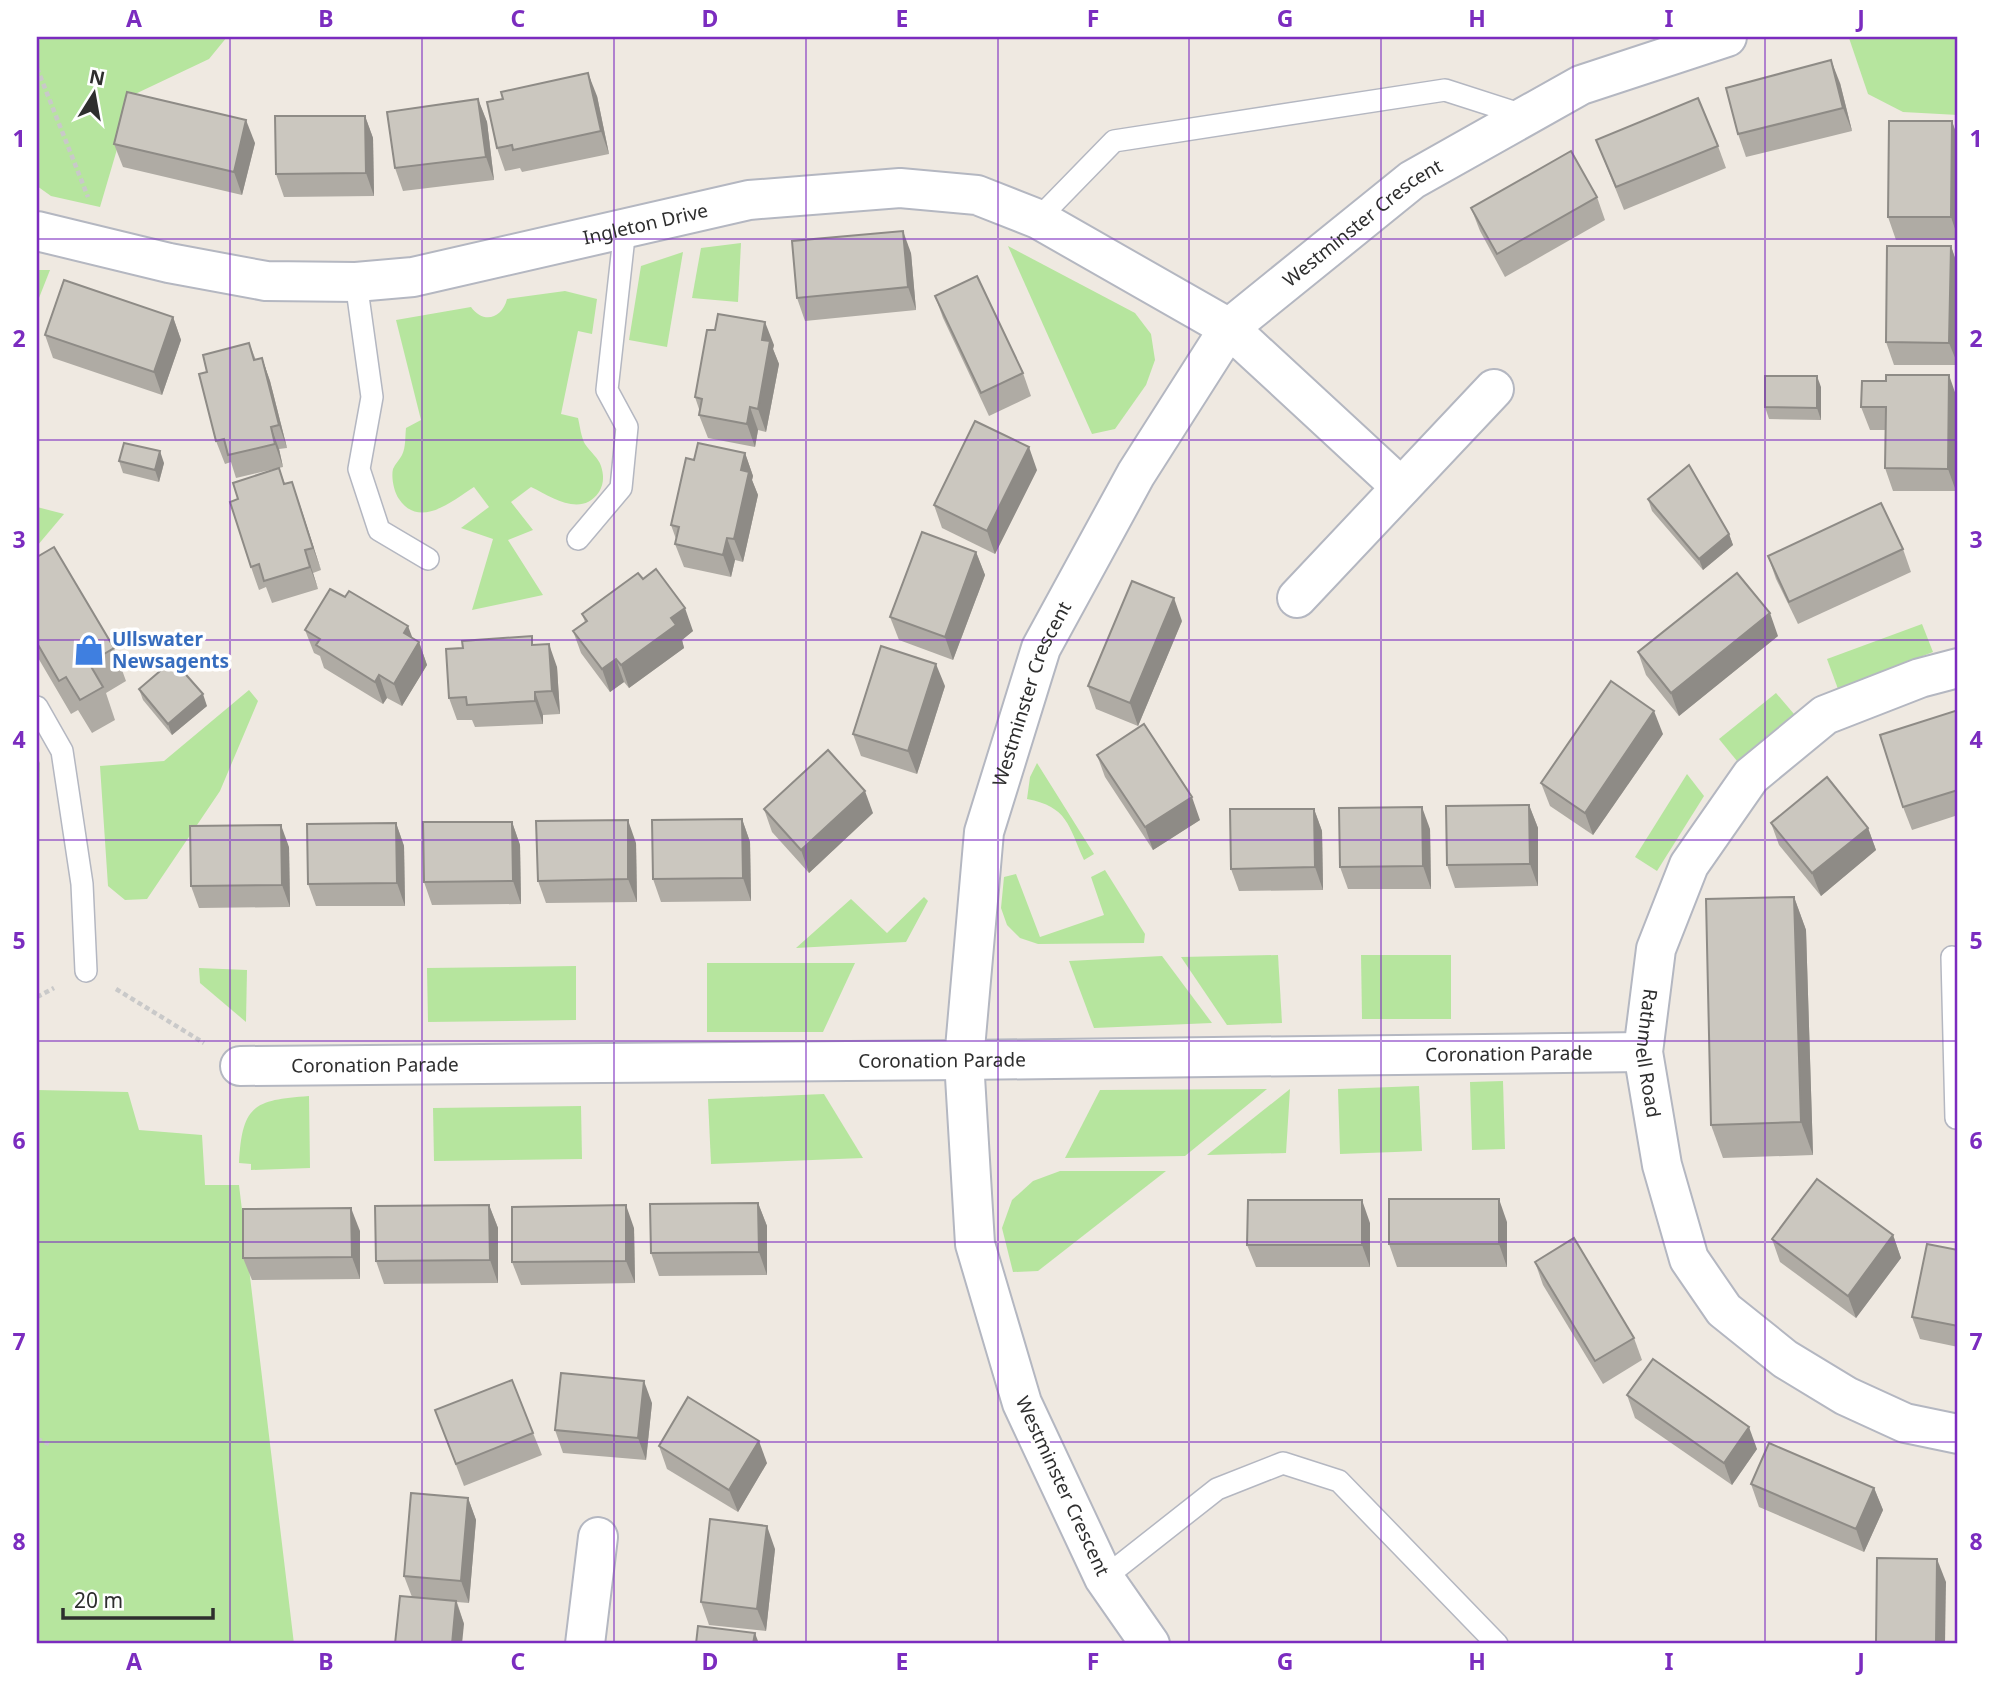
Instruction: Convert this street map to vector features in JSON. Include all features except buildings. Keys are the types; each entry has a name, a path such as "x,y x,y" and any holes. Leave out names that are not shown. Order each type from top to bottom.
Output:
{"street":[{"name":"Westminster Crescent","path":"1150,1644 1104,1578 1022,1403 975,1244 964,1060 984,832 1041,648 1136,474 1229,328 1412,180 1581,85 1727,37"},
{"name":"Ingleton Drive","path":"37,230 169,263 266,281 356,282 413,277 749,200 900,188 977,195 1038,219 1229,328 1401,488"},
{"path":"1297,598 1494,389"},
{"name":"Rathmell Road","path":"1958,668 1920,678 1825,715 1751,776 1689,865 1656,949 1643,1052 1662,1165 1689,1259 1724,1310 1785,1359 1846,1396 1905,1423 1958,1434"},
{"name":"Coronation Parade","path":"240,1066 1643,1052"},
{"path":"586,1644 598,1537"}],"lane":[{"path":"1038,219 1114,141 1445,90 1526,116"},
{"path":"578,539 621,488 627,427 607,390 625,228"},
{"path":"356,282 372,397 359,469 379,530 428,559"},
{"path":"37,707 62,751 82,884 86,971"},
{"path":"1952,957 1956,1118"},
{"path":"1104,1578 1217,1489 1283,1463 1339,1481 1497,1644"}],"path":[{"path":"37,68 91,205 83,243"},
{"path":"86,971 240,1066"},
{"path":"37,1439 49,1444"}],"green space":[{"path":"41,37 227,37 209,59 133,95 100,207 51,196 37,186 37,44"},
{"path":"1958,37 1958,115 1903,112 1868,94 1849,38"},
{"path":"741,243 738,302 692,298 701,248"},
{"path":"1008,246 1135,313 1151,334 1155,360 1146,385 1115,429 1092,434"},
{"path":"683,252 667,347 629,340 641,266"},
{"path":"37,270 50,270 37,303"},
{"path":"565,291 597,299 592,334 578,331 561,414 578,418 584,441 601,466 602,486 592,500 584,504 566,503 531,487 511,502 533,530 508,540 543,595 472,610 493,539 461,528 489,507 474,487 447,505 417,512 407,508 394,489 393,469 403,452 406,428 421,420 396,320 471,307 481,316 492,317 501,311 507,299"},
{"path":"37,507 64,514 37,546"},
{"path":"1922,624 1933,652 1838,689 1827,659"},
{"path":"249,690 258,701 220,791 147,899 125,900 108,886 100,766 164,761"},
{"path":"1776,693 1794,714 1737,761 1719,739"},
{"path":"37,757 40,763 37,1041"},
{"path":"1037,763 1094,854 1084,860 1065,819 1051,807 1027,799 1030,777"},
{"path":"1687,774 1704,796 1657,871 1635,857"},
{"path":"1105,870 1145,934 1144,943 1038,944 1020,938 1007,925 1001,908 1004,877 1016,874 1040,937 1104,915 1091,877"},
{"path":"924,897 928,901 906,942 796,948 851,899 887,933"},
{"path":"1278,955 1282,1023 1227,1025 1181,957"},
{"path":"1361,955 1451,955 1451,1019 1362,1019"},
{"path":"1162,956 1212,1023 1094,1028 1069,961"},
{"path":"707,963 855,963 823,1032 707,1032"},
{"path":"576,966 576,1020 428,1022 427,968"},
{"path":"199,968 247,970 246,1022 200,983"},
{"path":"1503,1081 1505,1149 1472,1150 1470,1082"},
{"path":"1419,1086 1422,1151 1340,1154 1338,1089"},
{"path":"1267,1089 1185,1156 1065,1158 1100,1090"},
{"path":"1290,1089 1286,1153 1207,1155"},
{"path":"37,1090 128,1092 139,1130 202,1135 205,1185 239,1185 294,1644 37,1644"},
{"path":"824,1094 863,1158 711,1164 708,1099"},
{"path":"309,1096 310,1168 251,1170 251,1164 239,1163 243,1129 255,1109 275,1100"},
{"path":"581,1106 582,1159 434,1161 433,1108"},
{"path":"1060,1171 1166,1171 1038,1271 1013,1272 1002,1228 1012,1200 1033,1181"}],"place":[{"name":"Ullswater Newsagents","path":"89,650"}]}
